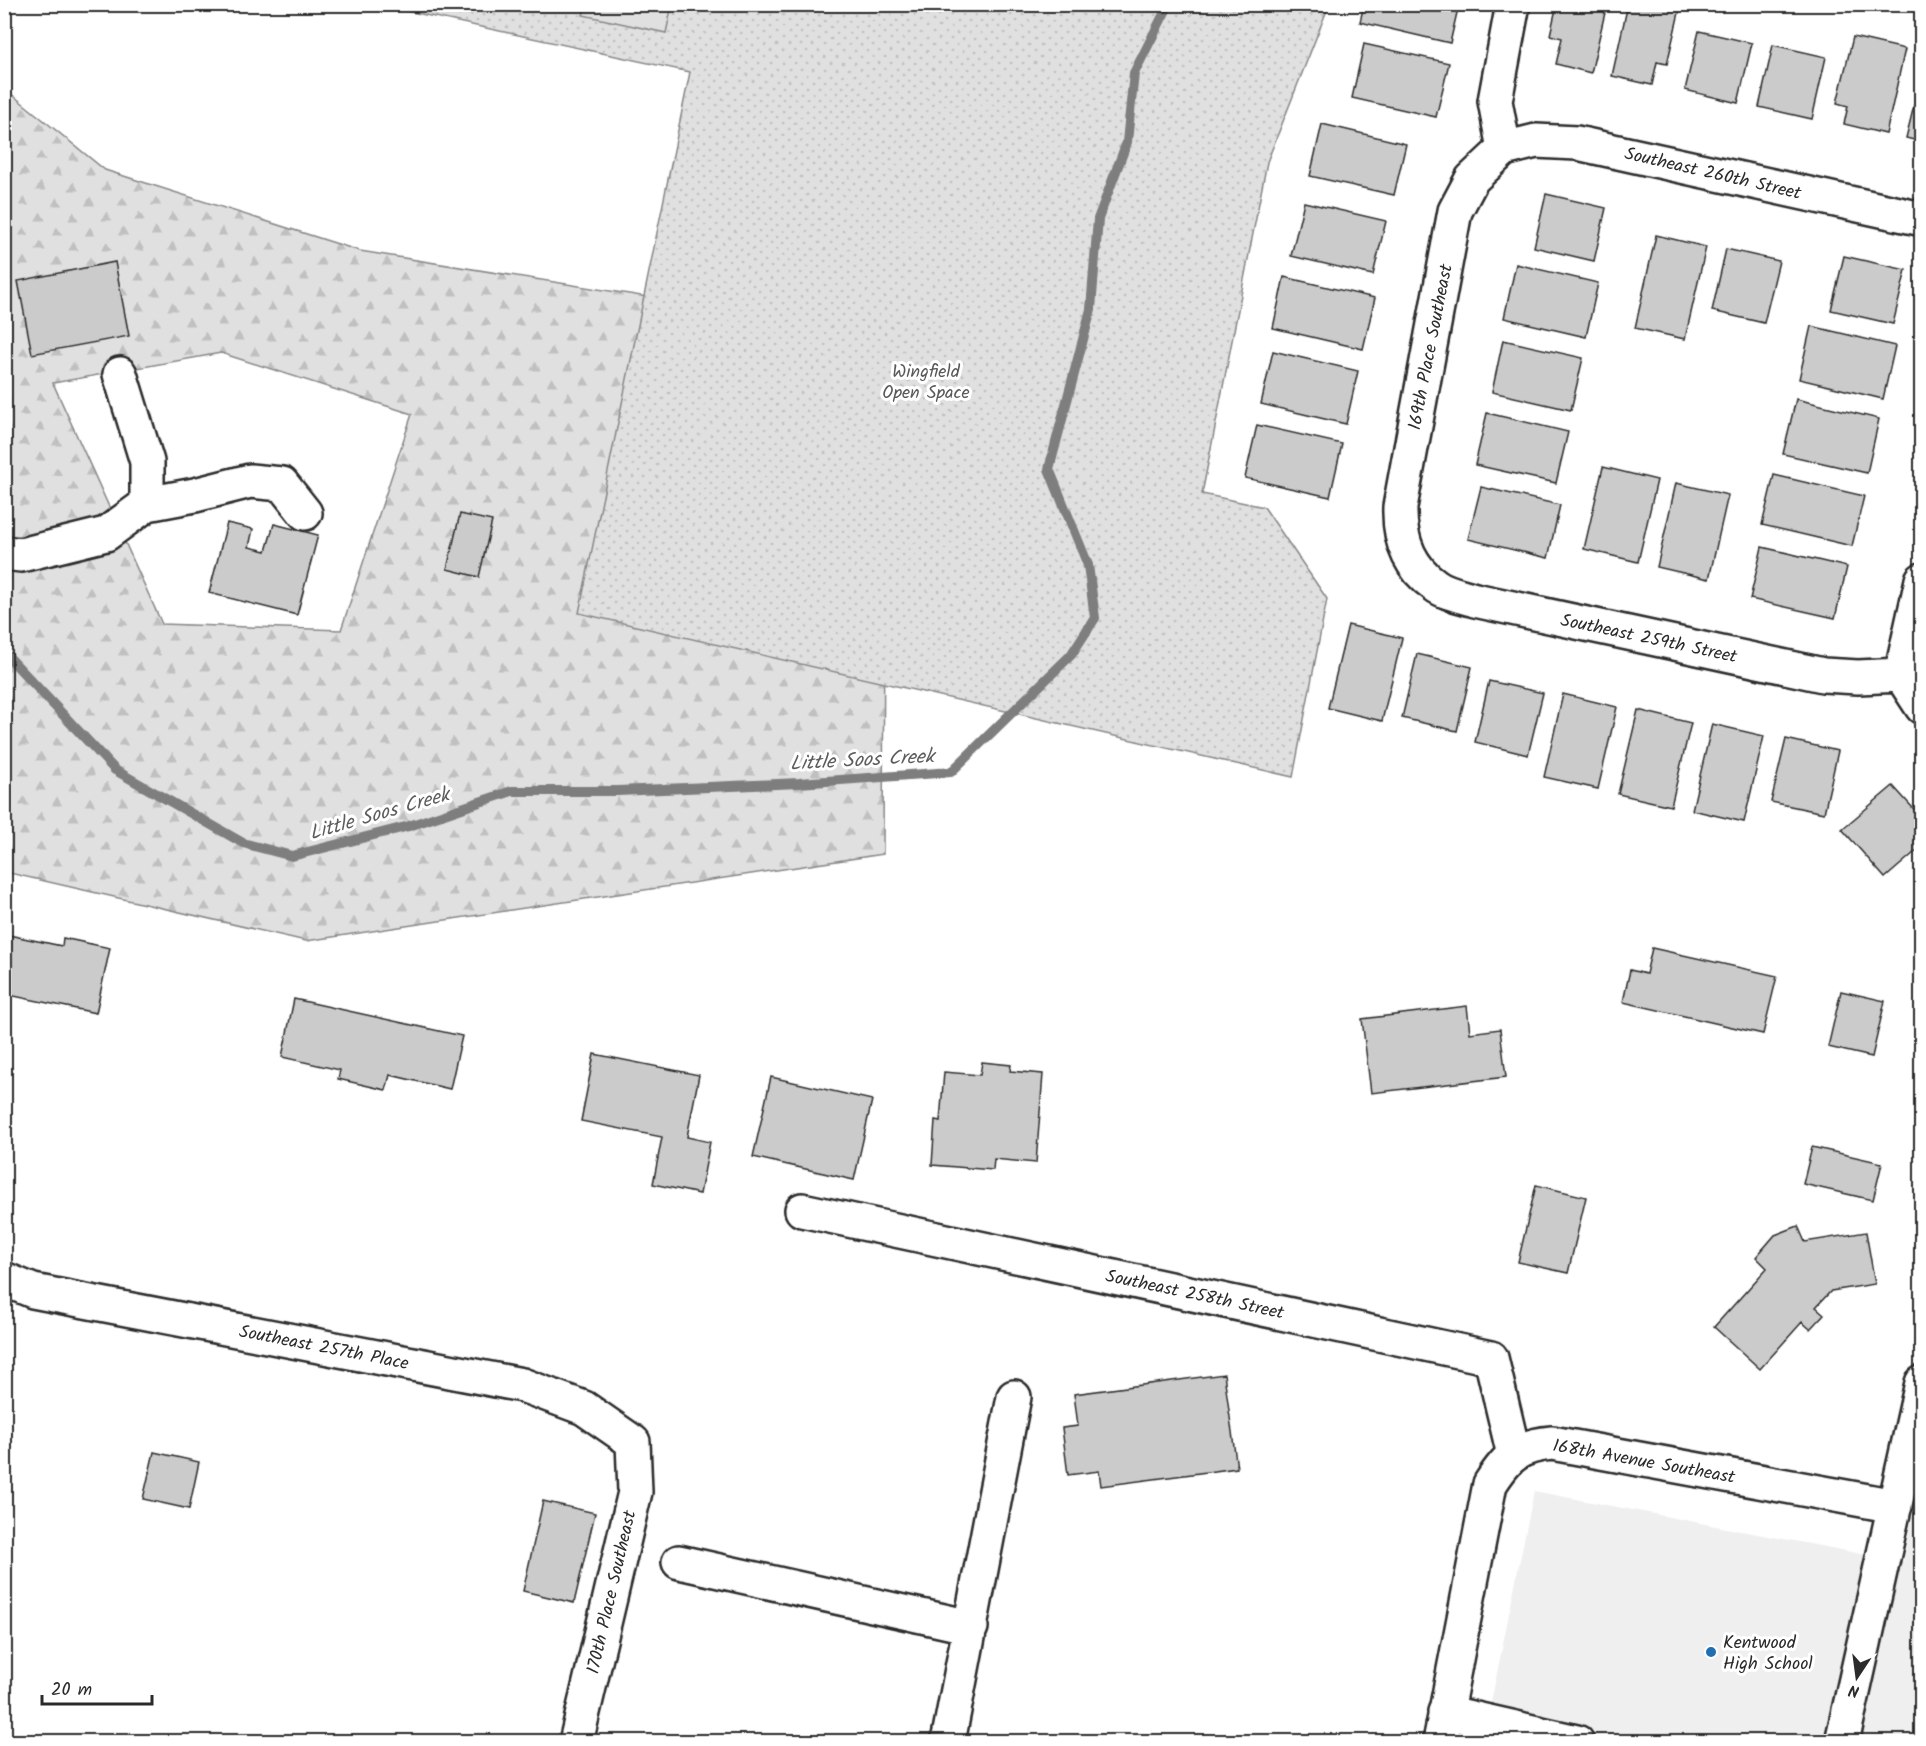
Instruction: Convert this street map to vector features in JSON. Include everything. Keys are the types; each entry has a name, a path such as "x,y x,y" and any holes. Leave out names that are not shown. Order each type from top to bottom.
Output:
{"street":[{"path":"1504,149 1495,101 1513,4"},
{"name":"Southeast 260th Street","path":"1504,149 1536,141 1577,143 1922,219"},
{"name":"169th Place Southeast","path":"1410,560 1399,527 1400,507 1455,211 1472,179 1504,149"},
{"path":"120,374 147,462 147,504"},
{"path":"4,553 21,555 106,534 147,504 250,481 282,484 305,513"},
{"name":"Southeast 259th Street","path":"1410,560 1436,586 1475,600 1823,675 1858,677 1901,675"},
{"path":"1922,580 1901,675 1922,707"},
{"name":"Southeast 258th Street","path":"802,1209 1491,1358 1514,1455"},
{"name":"Southeast 257th Place","path":"7,1287 522,1385 584,1408 633,1442"},
{"path":"1842,1742 1922,1383"},
{"path":"948,1742 1014,1397"},
{"name":"170th Place Southeast","path":"576,1742 635,1492 633,1442"},
{"name":"168th Avenue Southeast","path":"1443,1727 1490,1484 1500,1468 1530,1445 1552,1443 1895,1506"},
{"path":"679,1562 971,1627"},
{"path":"1443,1727 1564,1740"}],"shaded area":[{"name":"Kentwood High School","path":"1921,1477 1921,1741 1483,1742 1534,1491 1903,1562"}],"green space":[{"path":"586,4 672,5 666,33 583,15"},
{"name":"Wingfield Open Space","path":"379,5 1329,5 1267,162 1202,494 1264,507 1327,599 1293,777 579,613 690,72"},
{"path":"4,88 105,170 360,251 885,335 883,854 306,941 5,872","holes":["221,353 412,414 341,630 162,624 53,383"]}],"building":[{"path":"1364,4 1459,4 1450,43 1360,22"},
{"path":"1557,4 1607,4 1591,73 1556,64 1562,38 1550,35"},
{"path":"1628,4 1681,4 1667,64 1657,62 1652,85 1612,76"},
{"path":"1699,31 1752,43 1738,103 1685,90"},
{"path":"1853,37 1905,49 1886,134 1844,124 1848,106 1837,103"},
{"path":"1364,44 1449,63 1436,117 1352,98"},
{"path":"1773,45 1826,57 1812,119 1759,107"},
{"path":"1922,73 1922,142 1906,138"},
{"path":"1322,124 1406,144 1394,195 1310,176"},
{"path":"1546,194 1606,208 1594,261 1534,247"},
{"path":"1304,202 1386,221 1373,275 1291,256"},
{"path":"1656,235 1706,247 1685,339 1635,328"},
{"path":"1726,249 1779,261 1764,323 1712,311"},
{"path":"1844,256 1906,270 1893,324 1831,310"},
{"path":"115,262 129,336 32,354 18,281"},
{"path":"1516,264 1598,283 1586,337 1504,318"},
{"path":"1284,277 1375,298 1363,349 1273,328"},
{"path":"1811,326 1895,346 1883,399 1799,379"},
{"path":"1503,340 1583,358 1571,410 1492,392"},
{"path":"1273,351 1358,371 1346,424 1261,404"},
{"path":"1796,399 1879,419 1867,473 1783,454"},
{"path":"1487,413 1568,432 1556,483 1475,465"},
{"path":"1257,425 1342,444 1330,497 1245,478"},
{"path":"1603,467 1657,480 1638,562 1584,549"},
{"path":"1774,475 1864,496 1852,546 1762,525"},
{"path":"1676,483 1728,495 1709,579 1657,567"},
{"path":"1481,487 1560,505 1548,558 1468,539"},
{"path":"460,514 492,521 479,577 447,569"},
{"path":"227,523 253,529 249,547 266,551 274,524 318,535 297,615 209,593"},
{"path":"1762,547 1847,567 1835,618 1750,599"},
{"path":"1348,625 1402,638 1382,721 1328,708"},
{"path":"1417,654 1472,667 1457,731 1402,718"},
{"path":"1489,681 1543,693 1528,755 1475,742"},
{"path":"1563,694 1617,707 1598,789 1544,777"},
{"path":"1638,710 1691,723 1671,806 1618,794"},
{"path":"1712,724 1764,736 1744,822 1692,810"},
{"path":"1786,739 1838,751 1824,813 1771,802"},
{"path":"1893,786 1922,818 1922,846 1885,878 1842,829"},
{"path":"4,934 62,946 63,938 110,948 96,1013 4,994"},
{"path":"1652,948 1777,976 1763,1034 1623,1002 1630,970 1646,974"},
{"path":"1841,991 1885,1001 1872,1057 1828,1047"},
{"path":"294,999 462,1036 450,1089 390,1075 386,1090 338,1079 340,1070 282,1057"},
{"path":"1467,1006 1470,1033 1500,1029 1506,1077 1371,1093 1362,1019"},
{"path":"594,1054 699,1075 687,1137 710,1142 700,1194 653,1184 662,1137 581,1121"},
{"path":"982,1062 1011,1065 1010,1071 1043,1074 1036,1163 994,1159 993,1170 932,1165 935,1120 940,1121 944,1072 980,1075"},
{"path":"771,1077 872,1100 854,1180 753,1157"},
{"path":"1812,1147 1882,1163 1873,1200 1803,1184"},
{"path":"1536,1185 1586,1197 1568,1273 1518,1262"},
{"path":"1798,1226 1805,1242 1866,1232 1875,1284 1831,1291 1816,1307 1824,1314 1810,1329 1802,1322 1760,1369 1714,1327 1767,1268 1756,1257 1775,1235"},
{"path":"1224,1374 1237,1468 1101,1486 1099,1471 1068,1475 1062,1428 1078,1426 1074,1394"},
{"path":"154,1452 199,1462 189,1509 143,1499"},
{"path":"543,1501 595,1513 574,1603 523,1591"},
{"path":"1922,1677 1922,1706 1915,1704"}],"waterway":[{"name":"Little Soos Creek","path":"4,652 115,770 243,843 292,856 409,826 512,791 618,791 799,783 951,772 1071,655 1095,618 1088,565 1049,469 1091,309 1098,219 1127,142 1134,73 1169,4"}],"place":[{"name":"Kentwood High School","path":"1711,1652"}]}
